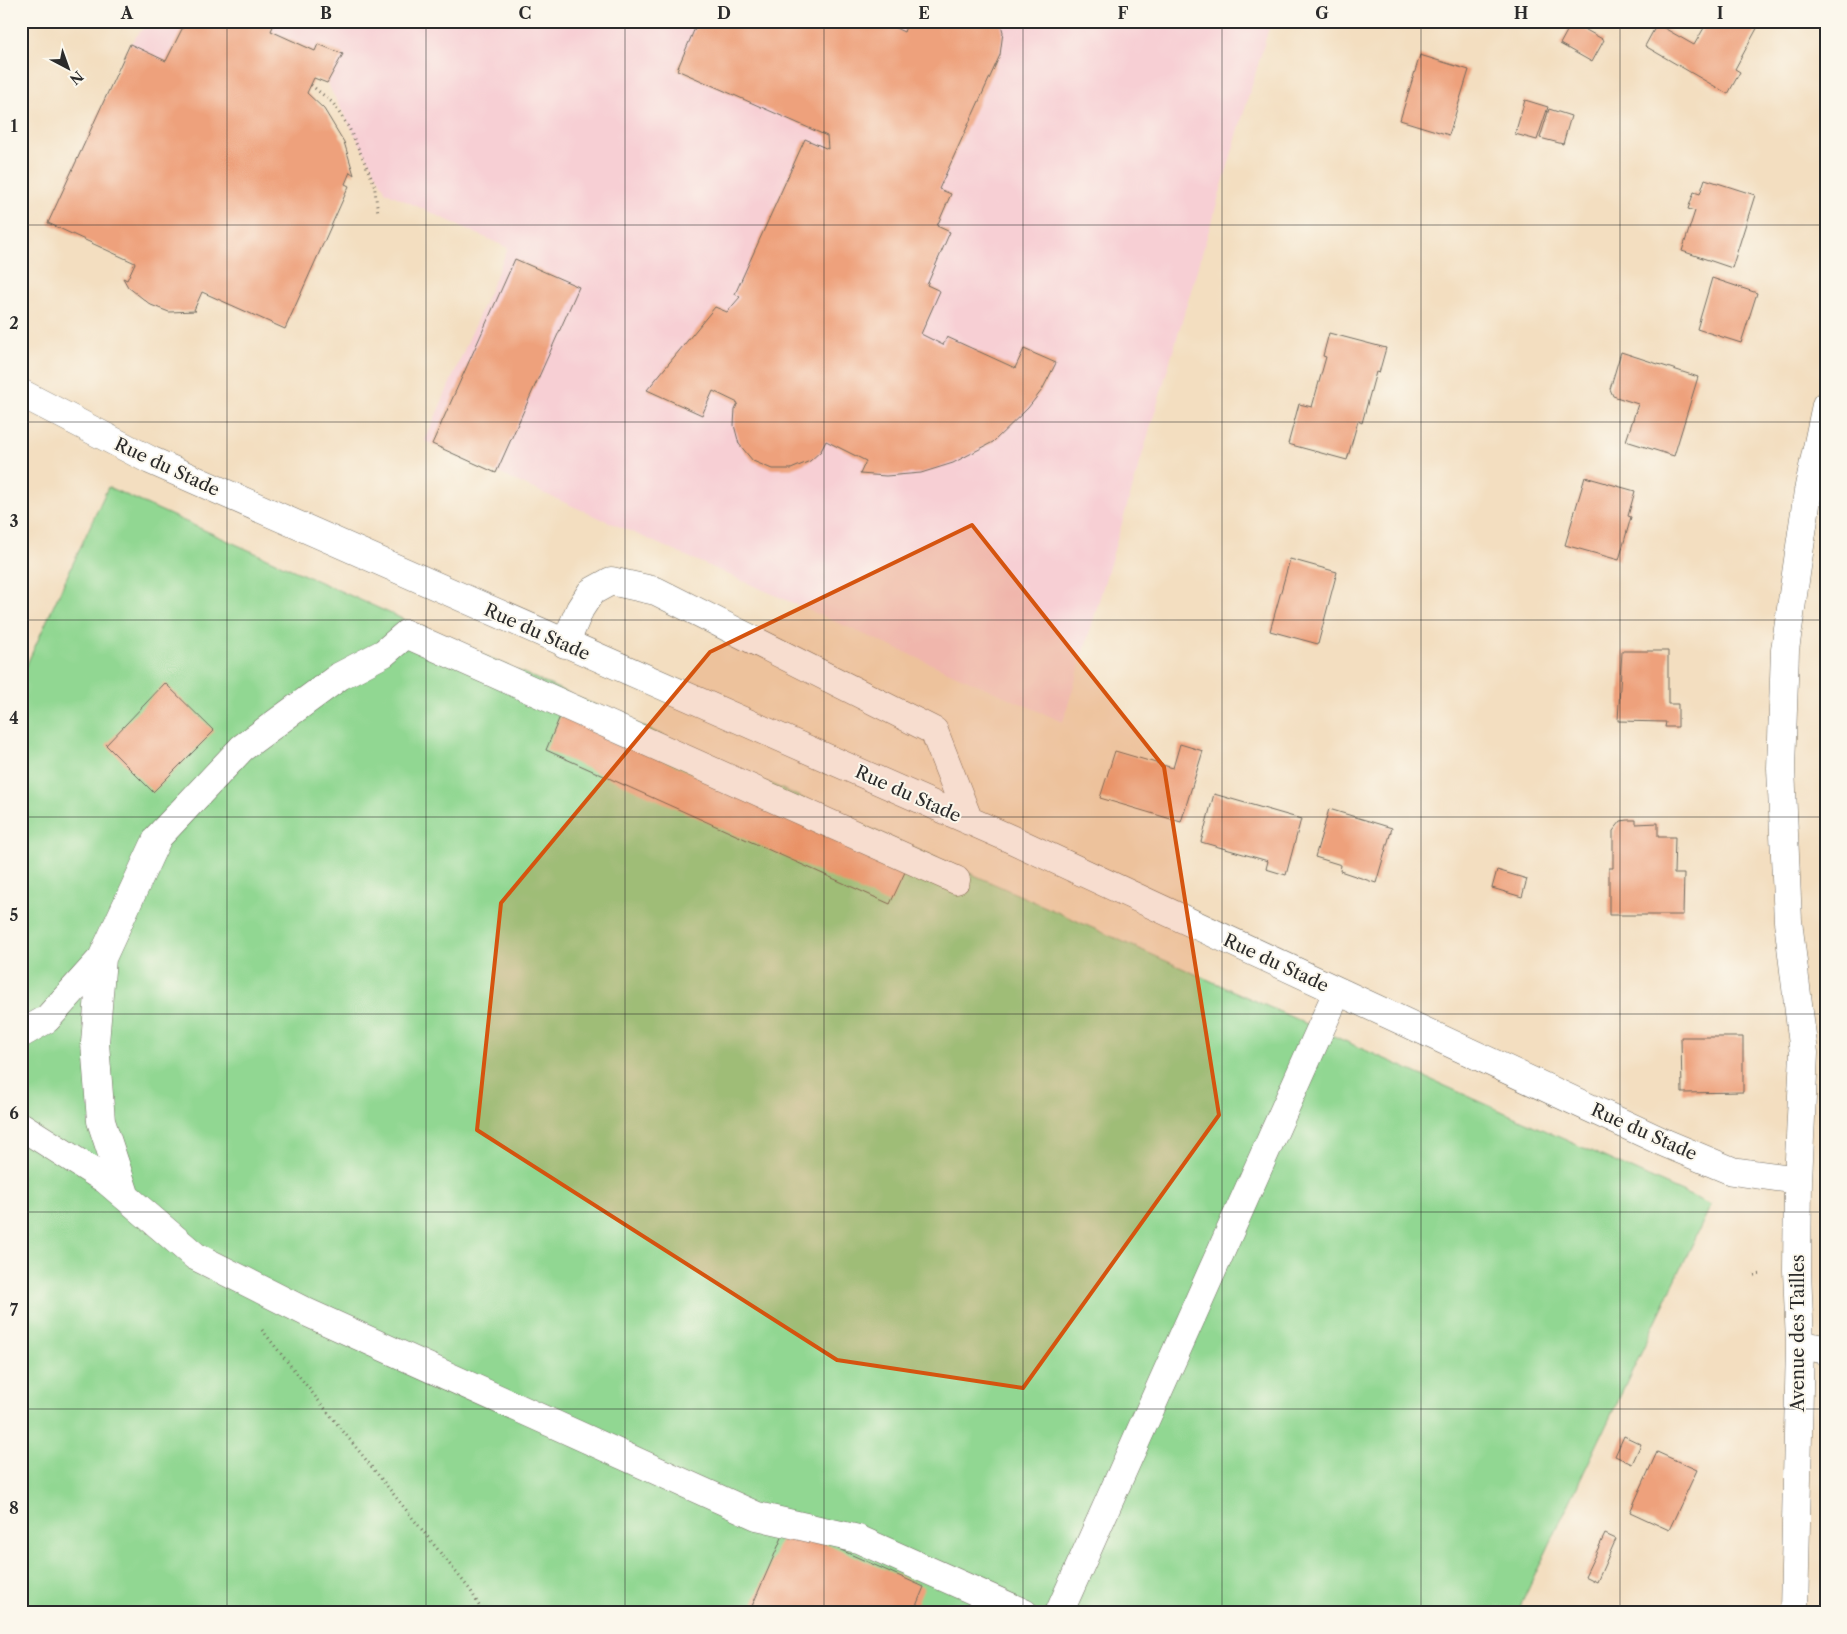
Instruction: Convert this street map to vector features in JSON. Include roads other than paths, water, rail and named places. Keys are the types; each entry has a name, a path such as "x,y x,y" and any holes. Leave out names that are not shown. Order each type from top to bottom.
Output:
{"street":[{"name":"Rue du Stade","path":"21,393 150,460 969,821 1665,1143 1732,1171 1798,1180"},
{"name":"Avenue des Tailles","path":"1794,1613 1813,1347 1797,1270 1798,1180 1804,1053 1788,921 1781,778 1785,650 1808,491 1826,405"},
{"path":"565,644 580,609 591,592 611,581 656,592 934,731 969,821"},
{"path":"21,1034 47,1019 102,958 158,837 242,748 340,676 384,653 406,634 956,880"},
{"path":"102,958 95,1043 100,1121 126,1197"},
{"path":"1059,1613 1337,992"},
{"path":"21,1126 106,1180 195,1256 306,1312 757,1516 858,1540 1024,1613"}]}
